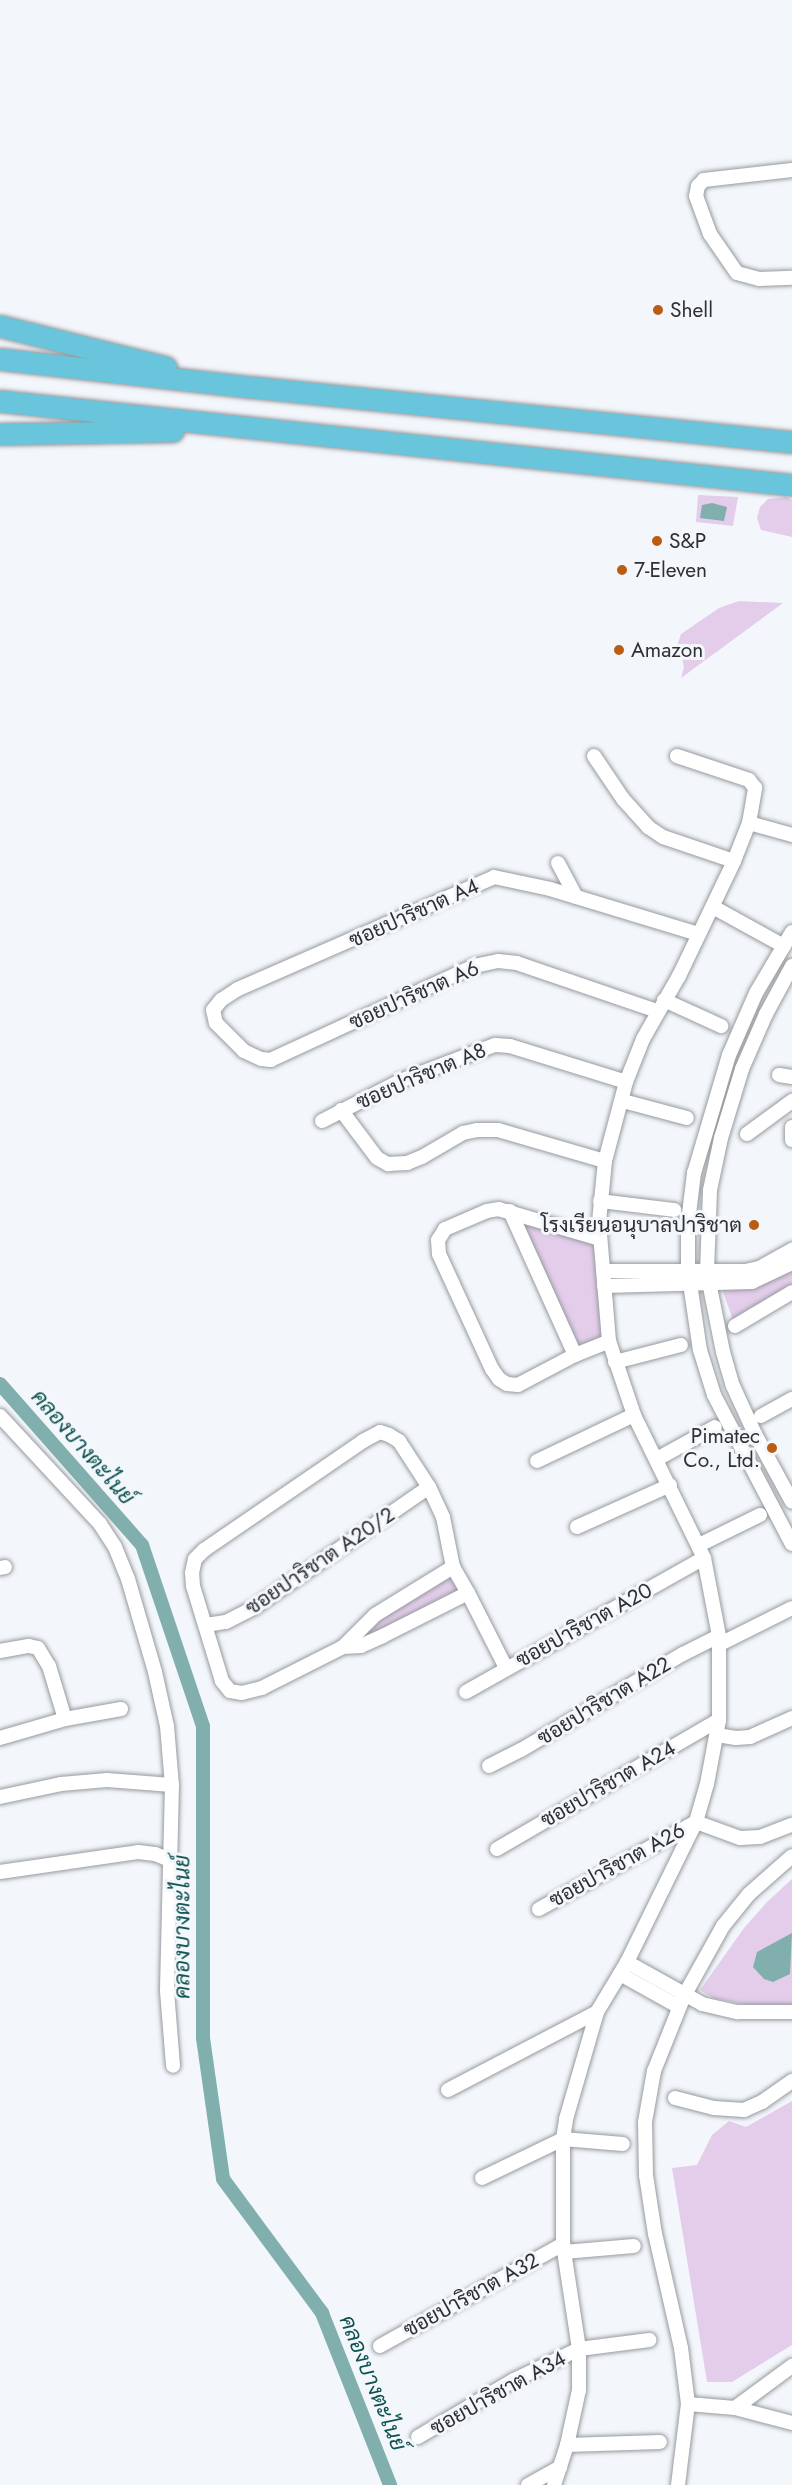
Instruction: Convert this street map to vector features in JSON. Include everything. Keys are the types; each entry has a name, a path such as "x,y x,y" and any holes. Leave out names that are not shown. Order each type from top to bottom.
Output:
{"main road":[{"path":"0,326 251,387"},
{"path":"0,359 792,442"},
{"path":"0,401 792,485"},
{"path":"0,407 8,417 4,426 0,428"},
{"path":"0,434 252,429"}],"street":[{"path":"792,170 704,180 698,186 696,196 710,234 737,273 759,279 792,278"},
{"path":"594,756 623,799 648,827 663,837 734,861"},
{"path":"554,2485 567,2445 579,2390 579,2349 563,2248 563,2139 597,2012 623,1968 696,1822 707,1784 719,1720 719,1640 704,1558 634,1415 615,1362 609,1341 600,1239 600,1201 605,1161 623,1101 626,1082 661,1005 713,907 734,861 749,823 755,788 749,780 677,756"},
{"path":"749,823 792,835"},
{"path":"558,863 576,897"},
{"name":"ซอยปาริชาต A4","path":"244,1051 216,1023 213,1010 221,1000 238,989 494,878 522,882 698,934"},
{"path":"713,907 784,946"},
{"path":"792,932 756,993 729,1055 694,1173 688,1222 689,1276 700,1350 714,1395 792,1544"},
{"name":"ซอยปาริชาต A6","path":"244,1051 261,1059 271,1060 474,966 498,961 517,963 661,1005 721,1026"},
{"path":"792,966 766,1014 742,1069 721,1138 710,1190 708,1277 723,1352 733,1386 755,1434 792,1502"},
{"name":"ซอยปาริชาต A8","path":"322,1121 400,1081 495,1045 510,1046 626,1082"},
{"path":"623,1101 687,1118"},
{"path":"747,1134 792,1101"},
{"path":"341,1110 377,1158 388,1164 407,1163 463,1133 498,1130 605,1161"},
{"path":"792,1127 792,1140"},
{"path":"600,1201 674,1210"},
{"path":"600,1239 510,1211 488,1211 445,1229 438,1240 438,1254 492,1369 499,1379 518,1385 575,1355 609,1341"},
{"path":"510,1211 575,1355"},
{"path":"708,1277 759,1268 792,1250"},
{"path":"603,1271 752,1282 792,1263"},
{"path":"604,1286 689,1276"},
{"path":"735,1326 792,1292"},
{"path":"615,1362 681,1345"},
{"path":"761,1416 792,1399"},
{"path":"537,1461 634,1415"},
{"path":"0,1416 100,1524 115,1547 128,1579 155,1672 167,1726 172,1785 167,1991 173,2066"},
{"path":"657,1459 715,1427"},
{"path":"453,1567 375,1615 343,1647 261,1688 242,1693 230,1691 222,1681 193,1586 192,1573 195,1559 204,1550 363,1441 380,1432 399,1441 429,1487 442,1517 453,1567 506,1668"},
{"path":"577,1527 670,1485"},
{"name":"ซอยปาริชาต A20/2","path":"206,1624 226,1622 255,1607 429,1487"},
{"path":"699,1545 760,1515"},
{"name":"ซอยปาริชาต A20","path":"465,1692 704,1558"},
{"path":"343,1647 361,1646 468,1593"},
{"name":"ซอยปาริชาต A22","path":"489,1766 521,1750 683,1654 792,1608"},
{"path":"0,1651 29,1646 38,1648 49,1666 64,1719"},
{"path":"0,1738 64,1719 121,1709"},
{"path":"717,1735 750,1737 792,1718"},
{"name":"ซอยปาริชาต A24","path":"497,1849 719,1720"},
{"path":"0,1797 61,1784 106,1780 172,1785"},
{"path":"696,1822 740,1838 760,1837 792,1825"},
{"name":"ซอยปาริชาต A26","path":"539,1909 696,1822"},
{"path":"0,1872 138,1852 155,1854 170,1860"},
{"path":"678,2485 688,2404 681,2348 655,2234 646,2175 645,2122 654,2071 681,2001 723,1926 749,1894 792,1856"},
{"path":"623,1968 681,2001 738,2012 792,2012"},
{"path":"448,2090 597,2012"},
{"path":"675,2098 714,2108 744,2110 762,2102 792,2081"},
{"path":"482,2178 563,2139 623,2144"},
{"path":"563,2248 634,2246"},
{"name":"ซอยปาริชาต A32","path":"380,2346 563,2248"},
{"name":"ซอยปาริชาต A34","path":"418,2437 514,2380 579,2349 649,2340"},
{"path":"735,2408 792,2366"},
{"path":"688,2404 735,2408 792,2423"},
{"path":"567,2445 660,2442"},
{"path":"528,2485 560,2467"}],"shaded area":[{"path":"698,495 738,497 733,526 696,522"},
{"path":"786,497 792,500 792,537 761,530 757,518 760,507 768,499"},
{"path":"712,503 727,507 724,521 700,518 702,505"},
{"path":"739,601 783,603 681,678 684,667 678,643 681,634 719,608"},
{"path":"510,1211 600,1239 609,1341 575,1355"},
{"path":"792,1262 792,1292 735,1326 720,1283"},
{"path":"453,1567 468,1593 361,1646 357,1631"},
{"path":"792,1879 792,2006 757,2007 713,1998 700,1990 744,1928"},
{"path":"792,1933 790,1974 773,1982 764,1979 753,1967 757,1952"},
{"path":"792,2101 792,2345 732,2382 707,2382 672,2168 697,2165 712,2135 729,2121 746,2127"}],"waterway":[{"name":"คลองบางตะไนย์","path":"0,1384 142,1545 203,1726 203,2038 223,2179 322,2313 390,2485"}],"place":[{"name":"Shell","path":"658,310"},
{"name":"S&P","path":"657,541"},
{"name":"7-Eleven","path":"622,570"},
{"name":"Amazon","path":"619,650"},
{"name":"โรงเรียนอนุบาลปาริชาต","path":"754,1225"},
{"name":"Pimatec Co., Ltd.","path":"772,1448"}]}
